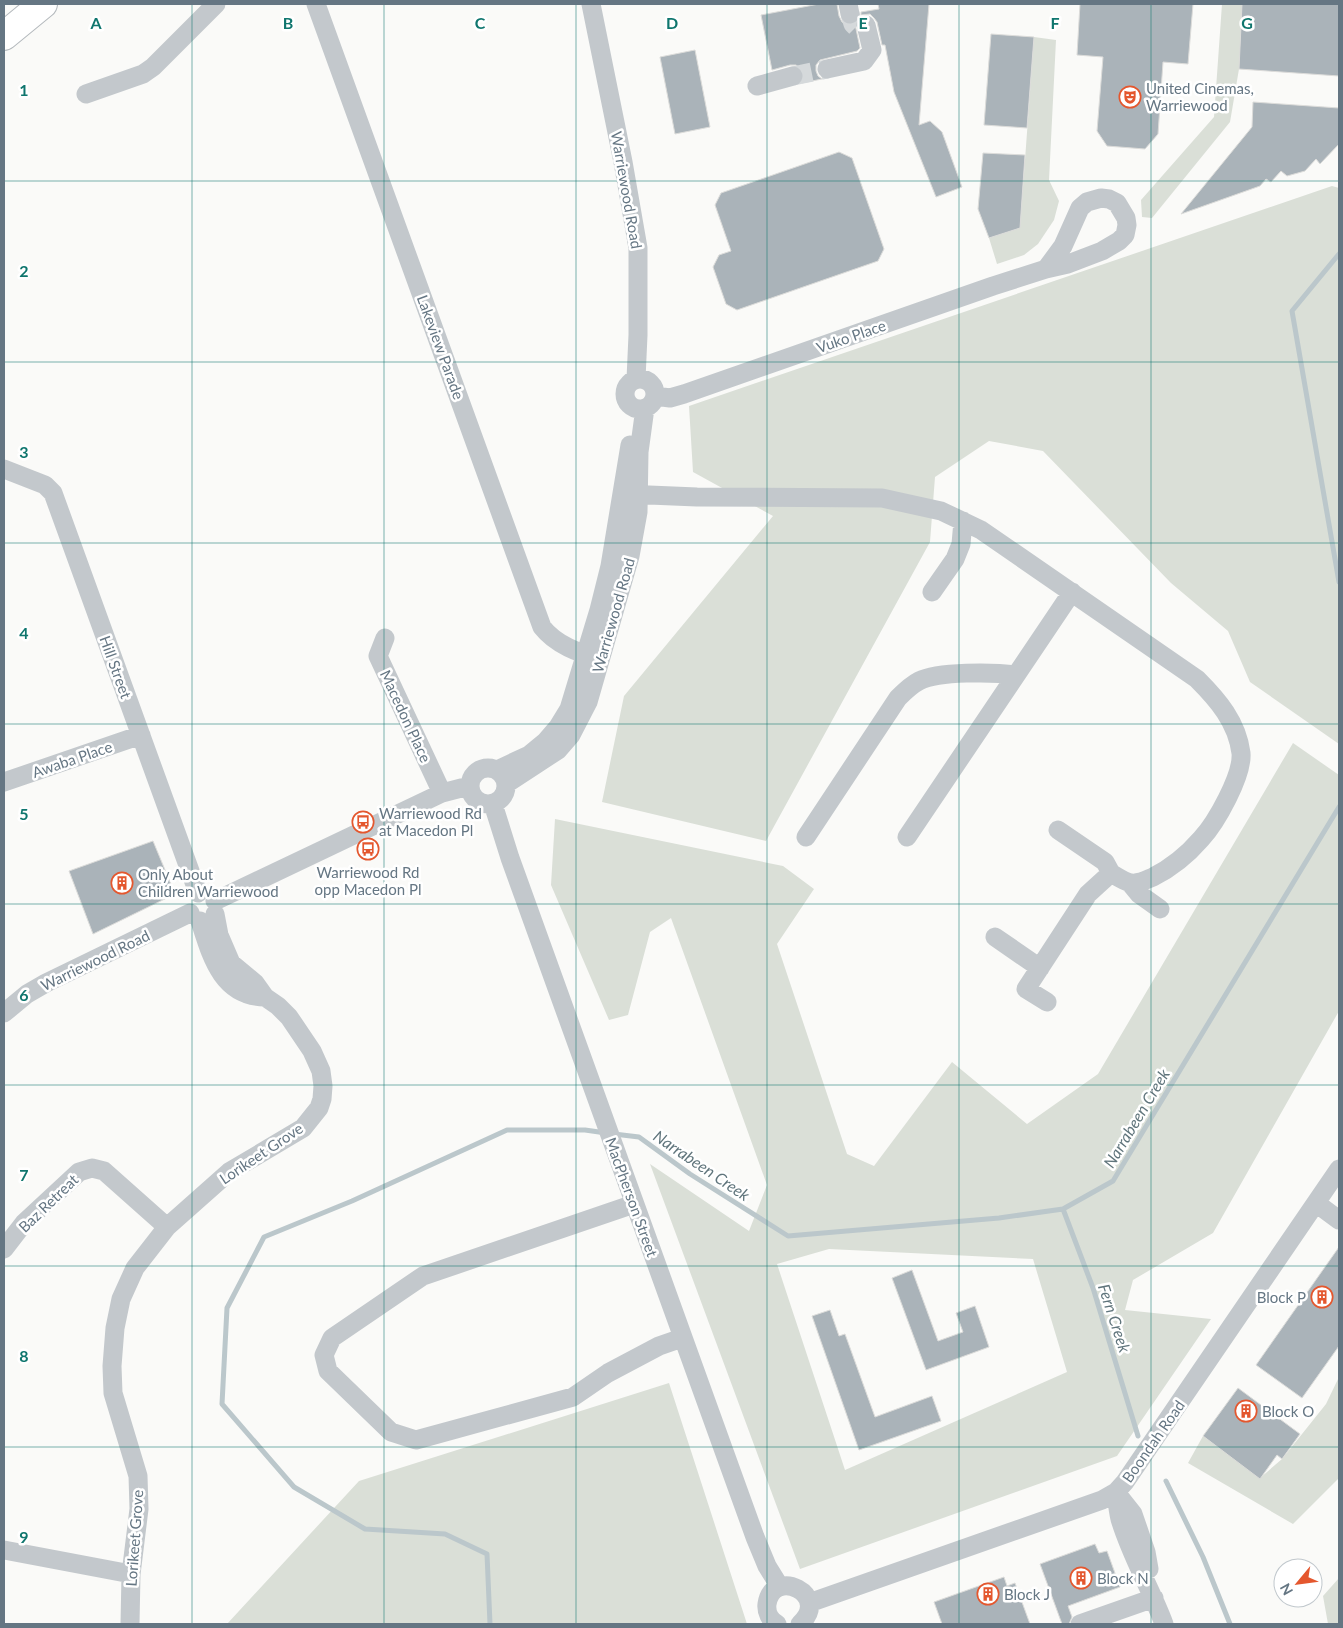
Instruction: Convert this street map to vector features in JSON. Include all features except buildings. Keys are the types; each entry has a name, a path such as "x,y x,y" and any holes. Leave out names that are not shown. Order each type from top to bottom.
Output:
{"highway":[{"path":"4,36 42,4"}],"street":[{"path":"86,94 143,74 154,67 216,4"},
{"name":"Lakeview Parade","path":"316,4 542,626 549,635 562,645 593,657"},
{"name":"Warriewood Road","path":"591,4 623,162 638,248 636,379"},
{"path":"827,69 864,61 872,50 859,18"},
{"path":"757,86 793,76"},
{"name":"Vuko Place","path":"645,404 684,394 1046,269"},
{"path":"636,379 650,382 654,389 645,404 628,405 624,393 630,382 636,379"},
{"name":"Warriewood Road","path":"593,657 599,610 610,566 628,456 645,404"},
{"name":"Warriewood Road","path":"502,777 553,735 569,709 593,657 630,556 638,512 639,452 645,404"},
{"name":"Hill Street","path":"4,469 45,485 53,493 198,893 190,899 188,908 205,912"},
{"path":"638,496 882,498 941,511 981,530 1197,679 1218,701 1232,724 1241,754 1239,774 1202,838 1180,859 1161,873 1142,882 1130,883"},
{"path":"932,592 955,559 960,544 963,521"},
{"path":"907,837 1072,592"},
{"name":"Macedon Place","path":"385,638 378,656 442,793"},
{"path":"806,837 905,690 918,681 930,676 995,672 1016,675"},
{"name":"Awaba Place","path":"4,782 141,735"},
{"path":"486,767 502,777 503,796 493,804 482,804 476,801 470,792 469,786 470,780 476,771 486,767"},
{"name":"Warriewood Road","path":"4,1013 27,994 46,983 205,912 442,793 469,786"},
{"name":"MacPherson Street","path":"493,804 510,858 682,1338 755,1537 767,1566 780,1587"},
{"path":"1058,830 1105,862 1110,873 1130,883 1140,894 1160,909"},
{"path":"1047,1002 1026,989 1088,894 1110,873"},
{"name":"Lorikeet Grove","path":"130,1624 131,1574 139,1509 138,1476 113,1393 112,1366 115,1328 122,1299 135,1268 167,1227 229,1172 303,1128 319,1108 322,1099 323,1086 318,1061 289,1017 265,997 251,997 239,990 228,981 214,962 205,912"},
{"path":"995,937 1040,968"},
{"name":"Baz Retreat","path":"4,1249 24,1223 48,1199 79,1172 92,1168 104,1171 167,1227"},
{"name":"Boondah Road","path":"809,1603 1093,1503 1116,1492 1126,1482 1339,1169"},
{"path":"1316,1203 1339,1220"},
{"path":"634,1204 423,1276 332,1338 324,1355 328,1371 390,1432 416,1440 573,1397 616,1369 659,1346 682,1338"},
{"path":"1116,1492 1120,1518 1128,1542 1164,1624"},
{"path":"4,1550 131,1574"},
{"path":"777,1624 770,1617 767,1603 770,1596 780,1587 788,1585 795,1586 801,1590 809,1603 807,1615 800,1624"},
{"path":"1080,1624 1154,1598"}],"shaded area":[{"path":"1222,4 1242,4 1239,69 1230,122 1152,218 1142,217 1141,200 1214,117"},
{"path":"1034,37 1056,40 1049,180 1059,201 1054,220 1038,244 1024,255 997,264 989,238 1020,228"},
{"path":"1332,186 1339,188 1339,744 1250,682 1228,631 1171,583 1043,451 989,441 935,477 930,542 766,841 602,802 624,696 773,516 693,472 689,406"},
{"path":"1293,743 1339,775 1339,1011 1213,1233 1133,1280 1125,1310 1211,1319 1117,1456 800,1569 650,1164 749,1231 767,1185 671,918 650,932 628,1015 609,1020 551,885 555,819 783,866 814,889 777,944 847,1154 874,1166 952,1062 1027,1124 1098,1074","holes":["829,1249 1033,1259 1067,1372 845,1470 777,1264"]},
{"path":"1339,1377 1339,1478 1293,1524 1188,1463 1203,1436 1260,1478 1282,1459 1326,1404"},
{"path":"669,1383 747,1624 227,1624 359,1481"},
{"path":"1339,1578 1339,1624 1328,1624 1323,1596"}],"waterway":[{"name":"Narrabeen Creek","path":"1339,254 1292,311 1339,582"},
{"name":"Narrabeen Creek","path":"614,1134 639,1137 690,1174 788,1236 999,1218 1063,1209 1113,1181 1339,807"},
{"name":"Narrabeen Creek","path":"490,1624 487,1554 445,1534 365,1529 294,1487 222,1404 227,1308 264,1237 352,1201 507,1130 585,1130 606,1133"},
{"name":"Fern Creek","path":"1063,1209 1093,1288 1138,1436"},
{"name":"Fern Creek","path":"1166,1481 1203,1557 1230,1624"}],"tunnel":[{"path":"850,14 856,27"},
{"path":"793,76 827,69"}],"place":[{"name":"United Cinemas, Warriewood","path":"1130,97"},
{"name":"Warriewood Rd at Macedon Pl","path":"363,822"},
{"name":"Warriewood Rd opp Macedon Pl","path":"368,849"},
{"name":"Only About Children Warriewood","path":"122,883"},
{"name":"Block P","path":"1322,1297"},
{"name":"Block O","path":"1246,1411"},
{"name":"Block N","path":"1081,1578"},
{"name":"Block J","path":"988,1594"}]}
